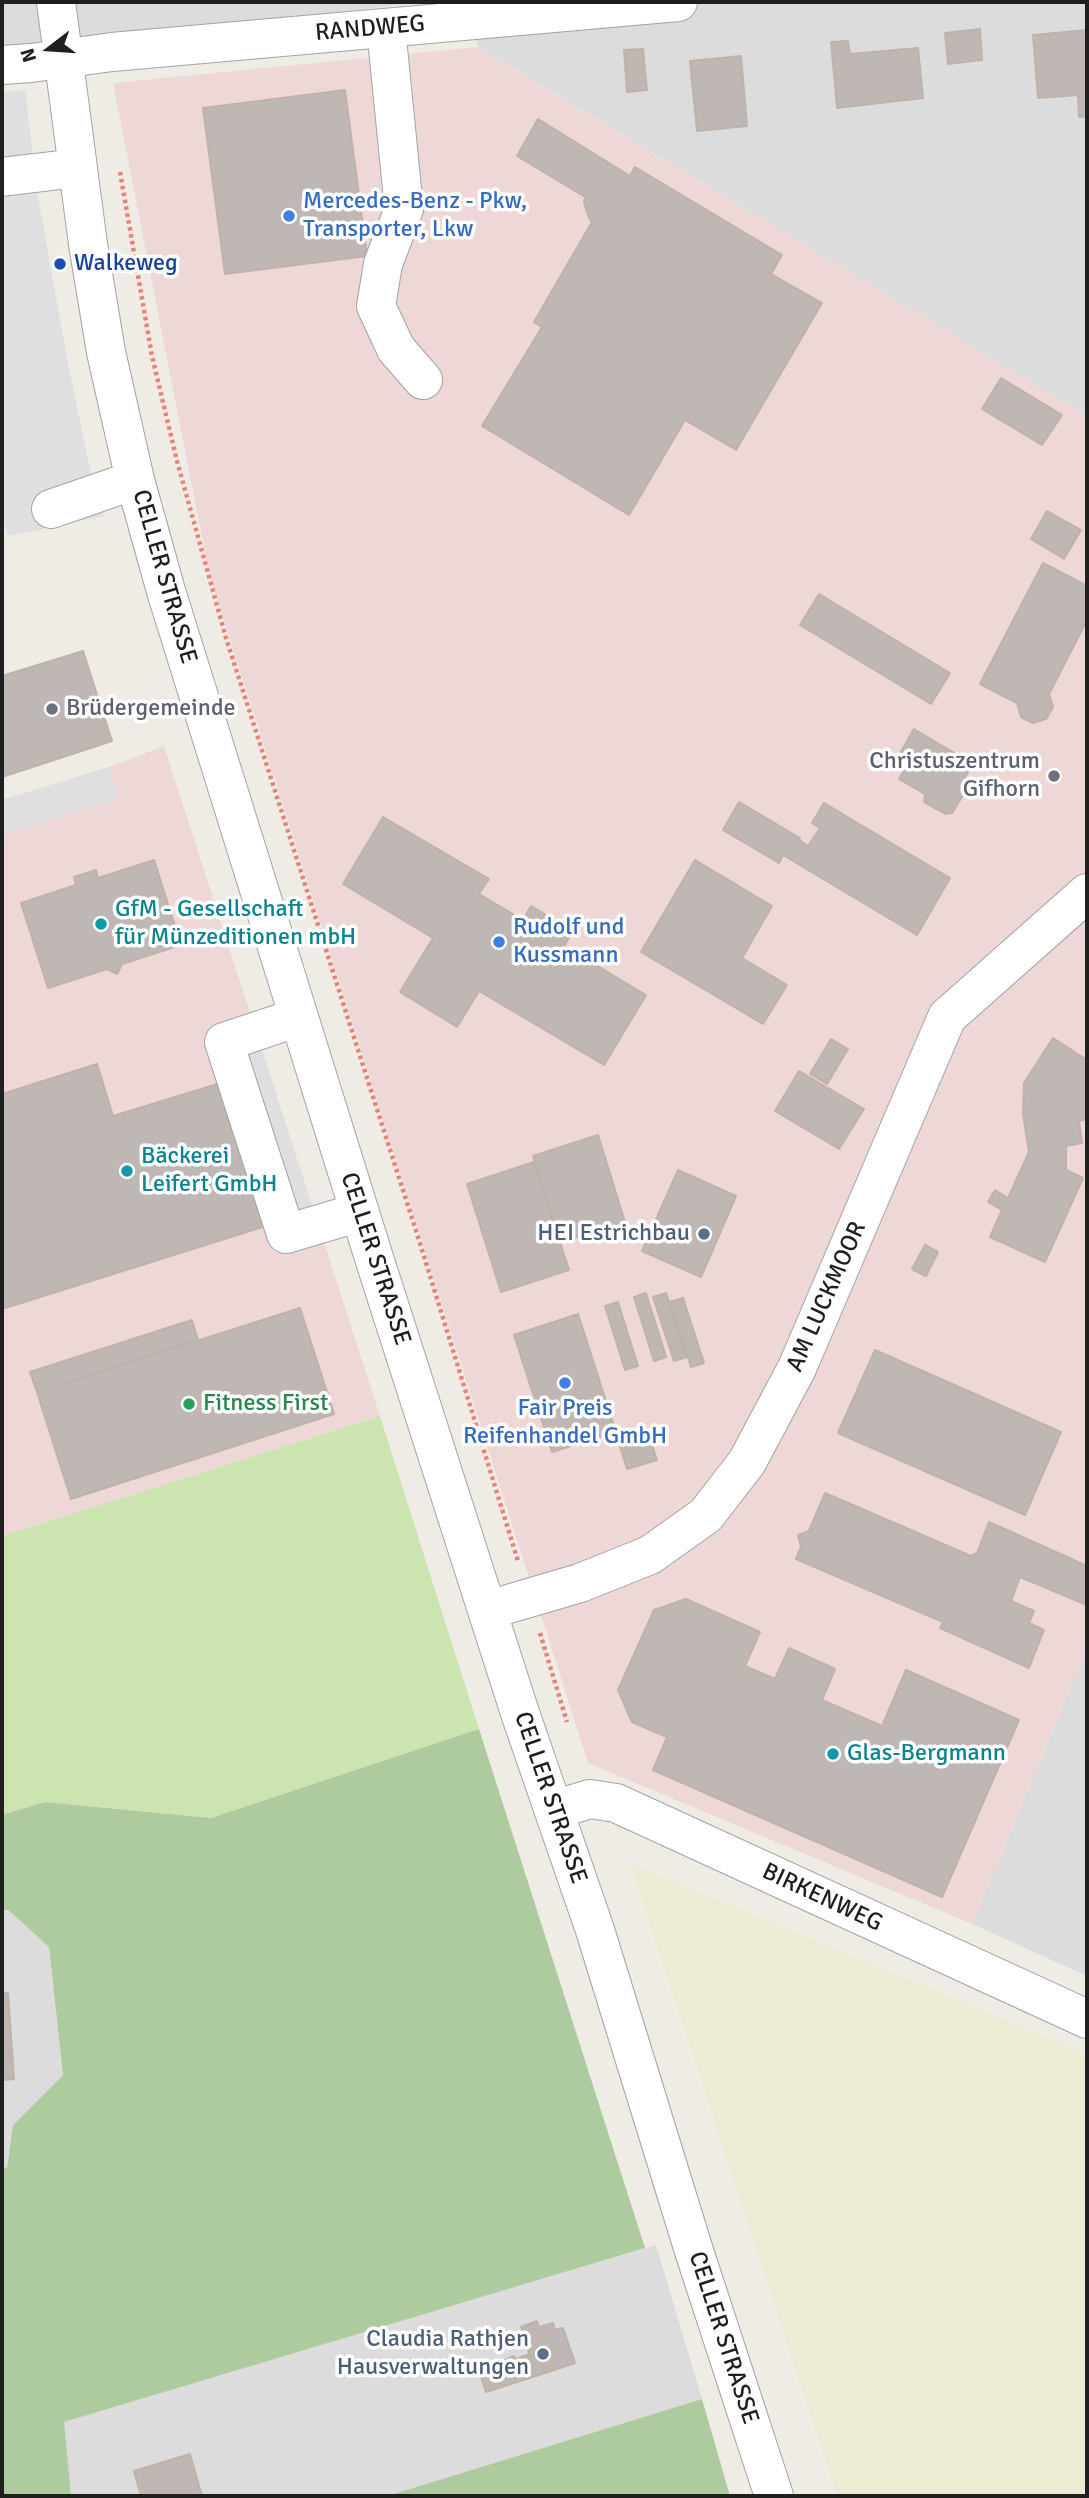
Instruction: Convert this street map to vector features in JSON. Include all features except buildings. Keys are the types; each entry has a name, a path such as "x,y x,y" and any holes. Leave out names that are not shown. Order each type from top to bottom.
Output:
{"street":[{"name":"CELLER STRASSE","path":"56,2 106,352 135,480 166,591 360,1212 632,2046 694,2251 774,2496"},
{"name":"RANDWEG","path":"63,60 112,52 678,2"},
{"path":"386,28 404,209 383,264 376,306 396,349 423,380"},
{"path":"2,65 63,60"},
{"path":"2,177 78,168"},
{"path":"51,509 135,480"},
{"name":"AM LUCKMOOR","path":"488,1610 580,1583 650,1555 706,1515 747,1462 797,1368 947,1017 1087,894"},
{"path":"299,1017 224,1042 286,1234 360,1212"},
{"name":"BIRKENWEG","path":"554,1810 603,1801 1087,2019"}],"path":[{"path":"119,163 152,356 202,557 418,1237 567,1723"}],"shaded area":[{"path":"2,2 424,2 2,52"},
{"path":"465,2 1087,2 1087,416 478,47"},
{"path":"477,47 1087,416 1087,1648 972,1924 588,1763 209,573 113,83"},
{"path":"25,90 38,197 66,353 89,465 104,516 8,536 2,512 2,92"},
{"path":"164,746 380,1416 2,1536 2,800 109,767"},
{"path":"109,767 118,799 2,835 2,800"},
{"path":"256,1032 317,1224 286,1234 224,1042"},
{"path":"1087,1648 1087,1976 972,1924"},
{"path":"2,1910 8,1910 49,1947 63,2075 13,2125 7,2169 2,2169"},
{"path":"656,2245 702,2399 387,2496 71,2496 63,2422"}],"green space":[{"path":"380,1416 479,1729 211,1818 45,1802 2,1815 2,1536"},
{"path":"479,1729 645,2248 64,2422 71,2496 2,2496 2,2169 7,2168 13,2125 63,2075 49,1947 8,1910 2,1910 2,1815 45,1802 211,1818"},
{"path":"630,1863 1087,2054 1087,2496 837,2496"},
{"path":"702,2399 730,2496 387,2496"}],"place":[{"name":"Mercedes-Benz - Pkw, Transporter, Lkw","path":"289,216"},
{"name":"Walkeweg","path":"60,264"},
{"name":"Brüdergemeinde","path":"52,709"},
{"name":"Christuszentrum Gifhorn","path":"1054,776"},
{"name":"GfM - Gesellschaft für Münzeditionen mbH","path":"101,924"},
{"name":"Rudolf und Kussmann","path":"499,942"},
{"name":"Bäckerei Leifert GmbH","path":"127,1171"},
{"name":"HEI Estrichbau","path":"704,1234"},
{"name":"Fair Preis Reifenhandel GmbH","path":"565,1383"},
{"name":"Fitness First","path":"189,1404"},
{"name":"Glas-Bergmann","path":"833,1754"},
{"name":"Claudia Rathjen Hausverwaltungen","path":"543,2354"}]}
